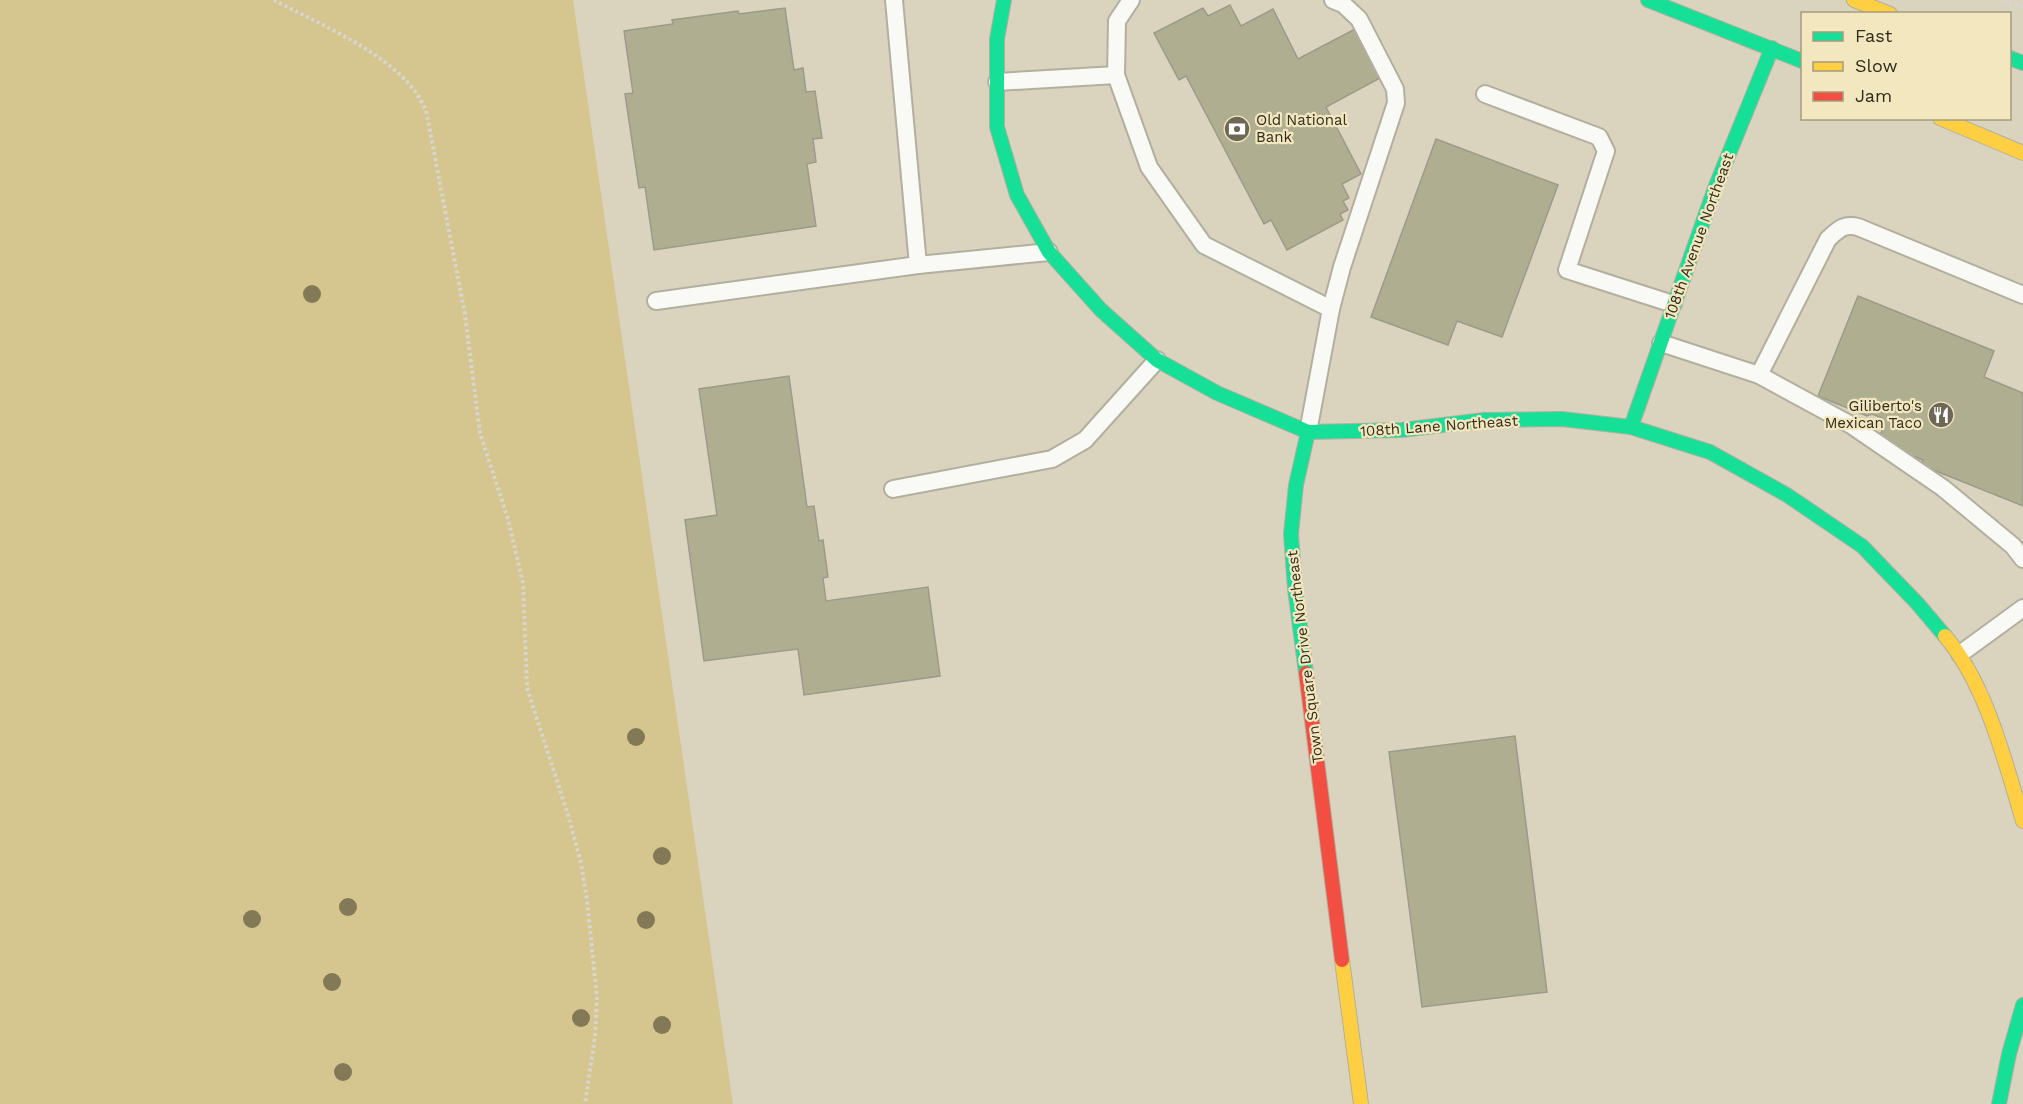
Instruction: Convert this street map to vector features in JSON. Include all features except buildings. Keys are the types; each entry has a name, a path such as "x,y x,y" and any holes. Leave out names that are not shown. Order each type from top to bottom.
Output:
{"street":[{"path":"1004,0 997,39 997,127 1017,195 1049,252 1101,310 1157,360 1217,393 1308,432"},
{"path":"1648,0 1801,59"},
{"path":"1854,0 1885,12"},
{"name":"108th Avenue Northeast","path":"1631,427 1673,304 1751,95 1772,48"},
{"path":"1945,120 2023,153"},
{"name":"108th Lane Northeast","path":"1308,432 1402,430 1484,420 1562,419 1631,427 1710,452 1787,495 1863,546 1917,603 1960,654 1996,732 2023,821"},
{"name":"Town Square Drive Northeast","path":"1308,432 1296,485 1291,534 1295,589 1361,1104"},
{"path":"1999,1104 2009,1053 2023,1005"}],"lane":[{"path":"894,0 918,264"},
{"path":"1131,0 1117,21 1116,75 1149,167 1204,245 1331,309"},
{"path":"1308,432 1331,309 1342,267 1396,103 1395,89 1359,19 1343,4 1333,0"},
{"path":"998,82 1116,75"},
{"path":"1485,94 1599,137 1606,151 1567,270 1673,304"},
{"path":"1759,375 1828,239 1841,227 1849,225 1858,227 2023,295"},
{"path":"656,301 918,264 1049,252"},
{"path":"1660,343 1759,375 1851,425 1942,488 2013,546 2023,559"},
{"path":"892,489 1052,459 1085,440 1157,360"},
{"path":"1960,654 2023,608"}],"path":[{"path":"274,0 387,63 414,90 426,110 465,315 480,433 508,519 523,583 527,688 569,818 581,863 587,900 597,998 595,1036 585,1104"},
{"path":"2004,0 2023,7"}],"shaded area":[{"path":"0,0 573,0 733,1104 0,1104"}],"traffic: fast":[{"path":"1004,0 997,39 997,127 1017,195 1049,252 1101,310 1157,360 1217,393 1308,432 1296,485 1291,534 1295,589 1306,673"},
{"path":"1648,0 1801,61"},
{"path":"1631,427 1715,188 1772,48"},
{"path":"2011,58 2023,63"},
{"path":"1308,432 1402,430 1484,420 1562,419 1631,427 1710,452 1787,495 1862,546 1945,636"},
{"path":"1999,1104 2009,1054 2023,1005"}],"traffic: slow":[{"path":"1854,0 1885,12"},
{"path":"1945,120 2023,153"},
{"path":"1945,636 1959,655 1983,700 1993,724 2023,821"},
{"path":"1342,960 1361,1104"}],"traffic: jam":[{"path":"1306,673 1342,960"}],"place":[{"name":"Old National Bank","path":"1237,129"},
{"name":"Giliberto's Mexican Taco","path":"1941,415"}]}
